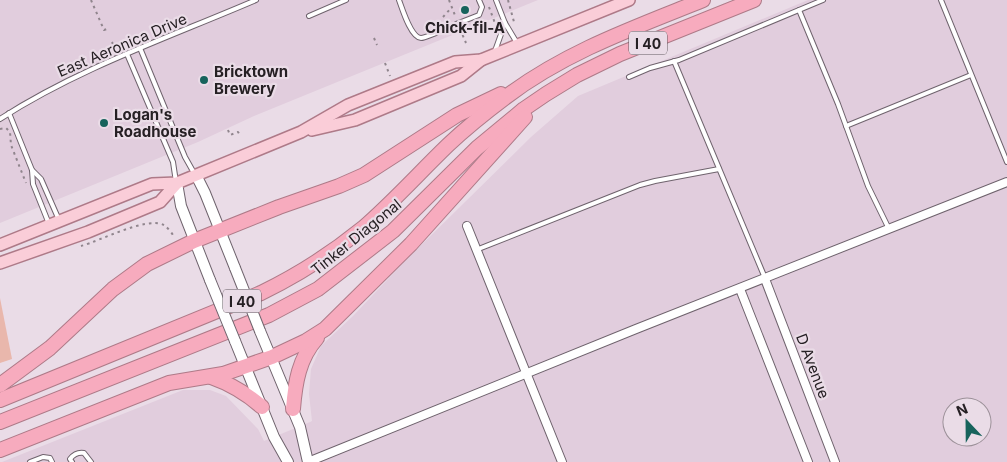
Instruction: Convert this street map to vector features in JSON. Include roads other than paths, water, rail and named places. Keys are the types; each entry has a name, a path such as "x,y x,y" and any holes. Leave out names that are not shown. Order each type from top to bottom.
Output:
{"highway":[{"name":"Tinker Diagonal","path":"0,400 291,279 318,262 365,226 463,132 508,96 536,77 568,58 613,37 703,0"},
{"name":"Tinker Diagonal","path":"0,422 269,315 318,289 393,231 477,148 524,109 546,94 577,75 620,54 754,0"},
{"path":"0,385 50,348 113,288 160,257 194,241 364,175 457,115 536,77"},
{"path":"293,409 295,383 308,348 411,244 546,94"},
{"path":"0,450 169,383 211,377 272,357 326,329"},
{"path":"211,377 237,388 262,407"}],"main road":[{"path":"0,245 152,184 176,183 300,132 348,105 455,62 487,57 629,0"},
{"path":"300,132 355,120 461,76 487,57"},
{"path":"0,263 88,232 160,202 176,183"}],"street":[{"path":"196,175 293,409 300,427 308,462 1007,182"},
{"path":"176,183 181,206 194,241 274,437 288,462"},
{"path":"467,226 562,462"},
{"name":"D Avenue","path":"765,279 836,462"},
{"path":"740,289 808,462"}],"lane":[{"name":"East Aeronica Drive","path":"0,119 62,83 256,0"},
{"path":"309,16 346,0"},
{"path":"399,0 411,31 416,37 422,38 436,33"},
{"path":"456,24 479,15 482,7 479,0"},
{"path":"496,0 505,23 518,45"},
{"path":"629,77 674,61 823,0"},
{"path":"941,0 1007,162"},
{"path":"799,10 868,186 889,229"},
{"path":"487,57 502,33 505,23"},
{"path":"140,48 185,157 196,175"},
{"path":"127,54 173,162 176,183"},
{"path":"674,61 765,279"},
{"path":"846,126 971,75"},
{"path":"9,113 32,170 33,184 55,224"},
{"path":"32,170 41,179 55,224"},
{"path":"476,250 640,185 719,170"},
{"path":"72,462 70,459 74,454 80,452 84,453 91,462"},
{"path":"30,462 43,457 50,458 52,462"}],"place":[{"name":"Chick-fil-A","path":"465,10"},
{"name":"Bricktown Brewery","path":"204,80"},
{"name":"Logan's Roadhouse","path":"104,123"}]}
